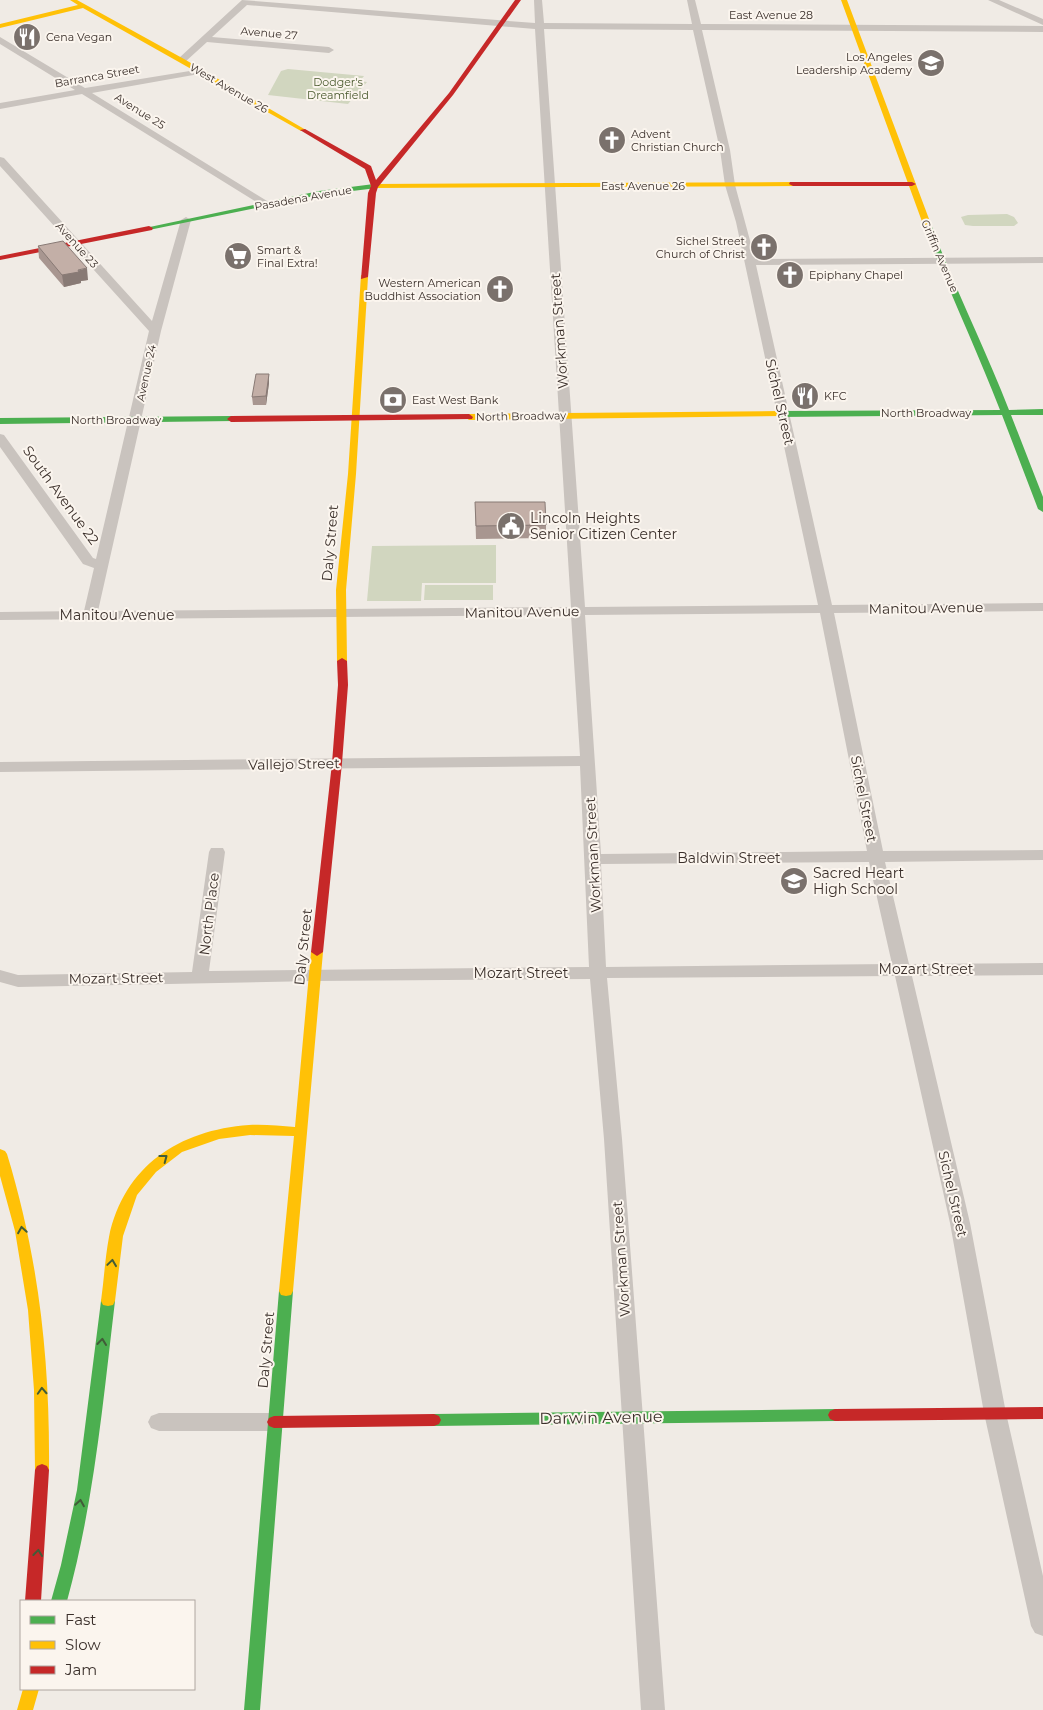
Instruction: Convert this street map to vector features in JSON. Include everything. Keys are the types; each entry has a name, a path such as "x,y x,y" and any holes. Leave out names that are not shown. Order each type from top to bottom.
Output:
{"main road":[{"path":"375,186 451,93 518,0"},
{"name":"Griffin Avenue","path":"844,0 941,260 955,289 1006,413 1043,509"},
{"path":"0,26 78,3"},
{"name":"West Avenue 26","path":"78,3 182,60 368,168 375,186"},
{"name":"East Avenue 26","path":"375,186 912,184"},
{"name":"Pasadena Avenue","path":"0,258 338,190 375,186"},
{"name":"Daly Street","path":"252,1710 274,1422 315,975 337,763 343,685 340,614 356,418 364,280 372,194 375,186"},
{"name":"North Broadway","path":"0,421 1043,412"},
{"path":"59,1600 71,1562 87,1463 116,1236 130,1193 151,1169 177,1149 218,1134 250,1130 301,1132"},
{"path":"0,1154 20,1218 38,1330 44,1426 40,1537 32,1600"},
{"name":"Darwin Avenue","path":"274,1422 632,1416 1043,1413"},
{"path":"20,1710 22,1690"},
{"path":"25,1710 32,1690"}],"street":[{"name":"Workman Street","path":"538,0 588,761 598,973 613,1138 654,1710"},
{"name":"Sichel Street","path":"691,0 725,150 730,185 749,262 826,609 876,857 960,1223 995,1414 1043,1626"},
{"path":"992,0 1043,22"},
{"name":"East Avenue 28","path":"246,1 499,25 853,26 1043,29"},
{"path":"182,60 246,1"},
{"name":"Avenue 27","path":"206,39 329,50"},
{"name":"Avenue 25","path":"0,40 267,204"},
{"name":"Barranca Street","path":"0,106 199,71"},
{"name":"Avenue 23","path":"0,160 155,331"},
{"name":"Avenue 24","path":"90,615 155,331 186,220"},
{"path":"749,262 1043,260"},
{"name":"South Avenue 22","path":"0,438 88,561 101,566"},
{"name":"Manitou Avenue","path":"0,616 1043,607"},
{"name":"Vallejo Street","path":"0,767 588,761"},
{"name":"North Place","path":"200,977 217,852"},
{"name":"Baldwin Street","path":"594,859 1043,855"},
{"name":"Mozart Street","path":"0,976 15,981 315,975 1043,968"},
{"name":"Darwin Avenue","path":"159,1422 274,1422"}],"green space":[{"name":"Dodger's Dreamfield","path":"288,69 364,76 360,81 367,82 348,104 268,95 281,71"},
{"path":"1007,214 1014,217 1018,223 1014,226 973,226 965,225 961,217 968,215"},
{"path":"496,545 496,583 422,583 421,601 367,601 372,546"},
{"path":"425,585 493,585 493,600 424,600"}],"building":[{"path":"63,241 87,268 78,270 79,272 62,275 38,246"},
{"path":"256,374 269,374 266,396 252,397"},
{"path":"475,502 545,502 546,525 476,526"}],"traffic: fast":[{"path":"149,228 319,193 374,186"},
{"path":"928,227 941,261 982,352 1043,509"},
{"path":"778,414 1043,412"},
{"path":"0,421 231,419"},
{"path":"252,1710 286,1291"},
{"path":"59,1600 69,1565 84,1490 108,1301"},
{"path":"434,1420 835,1415"}],"traffic: slow":[{"path":"73,0 303,130"},
{"path":"844,0 928,227"},
{"path":"0,26 83,6"},
{"path":"374,186 793,184"},
{"path":"342,661 341,590 352,474 364,277"},
{"path":"469,417 778,414"},
{"path":"286,1291 317,952"},
{"path":"108,1301 116,1236 131,1193 151,1169 177,1149 218,1134 250,1130 301,1132"},
{"path":"0,1154 12,1192 21,1231 35,1310 41,1390 42,1470"},
{"path":"25,1710 31,1690"}],"traffic: jam":[{"path":"375,186 451,94 518,0"},
{"path":"303,130 368,168 375,186 372,193 364,277"},
{"path":"793,184 912,184"},
{"path":"0,258 149,228"},
{"path":"231,419 469,417"},
{"path":"317,952 337,763 343,685 342,661"},
{"path":"835,1415 1043,1413"},
{"path":"274,1422 434,1420"},
{"path":"33,1600 42,1470"}],"place":[{"name":"Cena Vegan","path":"27,37"},
{"name":"Los Angeles Leadership Academy","path":"931,63"},
{"name":"Advent Christian Church","path":"612,140"},
{"name":"Sichel Street Church of Christ","path":"764,247"},
{"name":"Smart & Final Extra!","path":"238,256"},
{"name":"Epiphany Chapel","path":"790,275"},
{"name":"Western American Buddhist Association","path":"500,289"},
{"name":"KFC","path":"805,396"},
{"name":"East West Bank","path":"393,400"},
{"name":"Lincoln Heights Senior Citizen Center","path":"511,526"},
{"name":"Sacred Heart High School","path":"794,881"}]}
